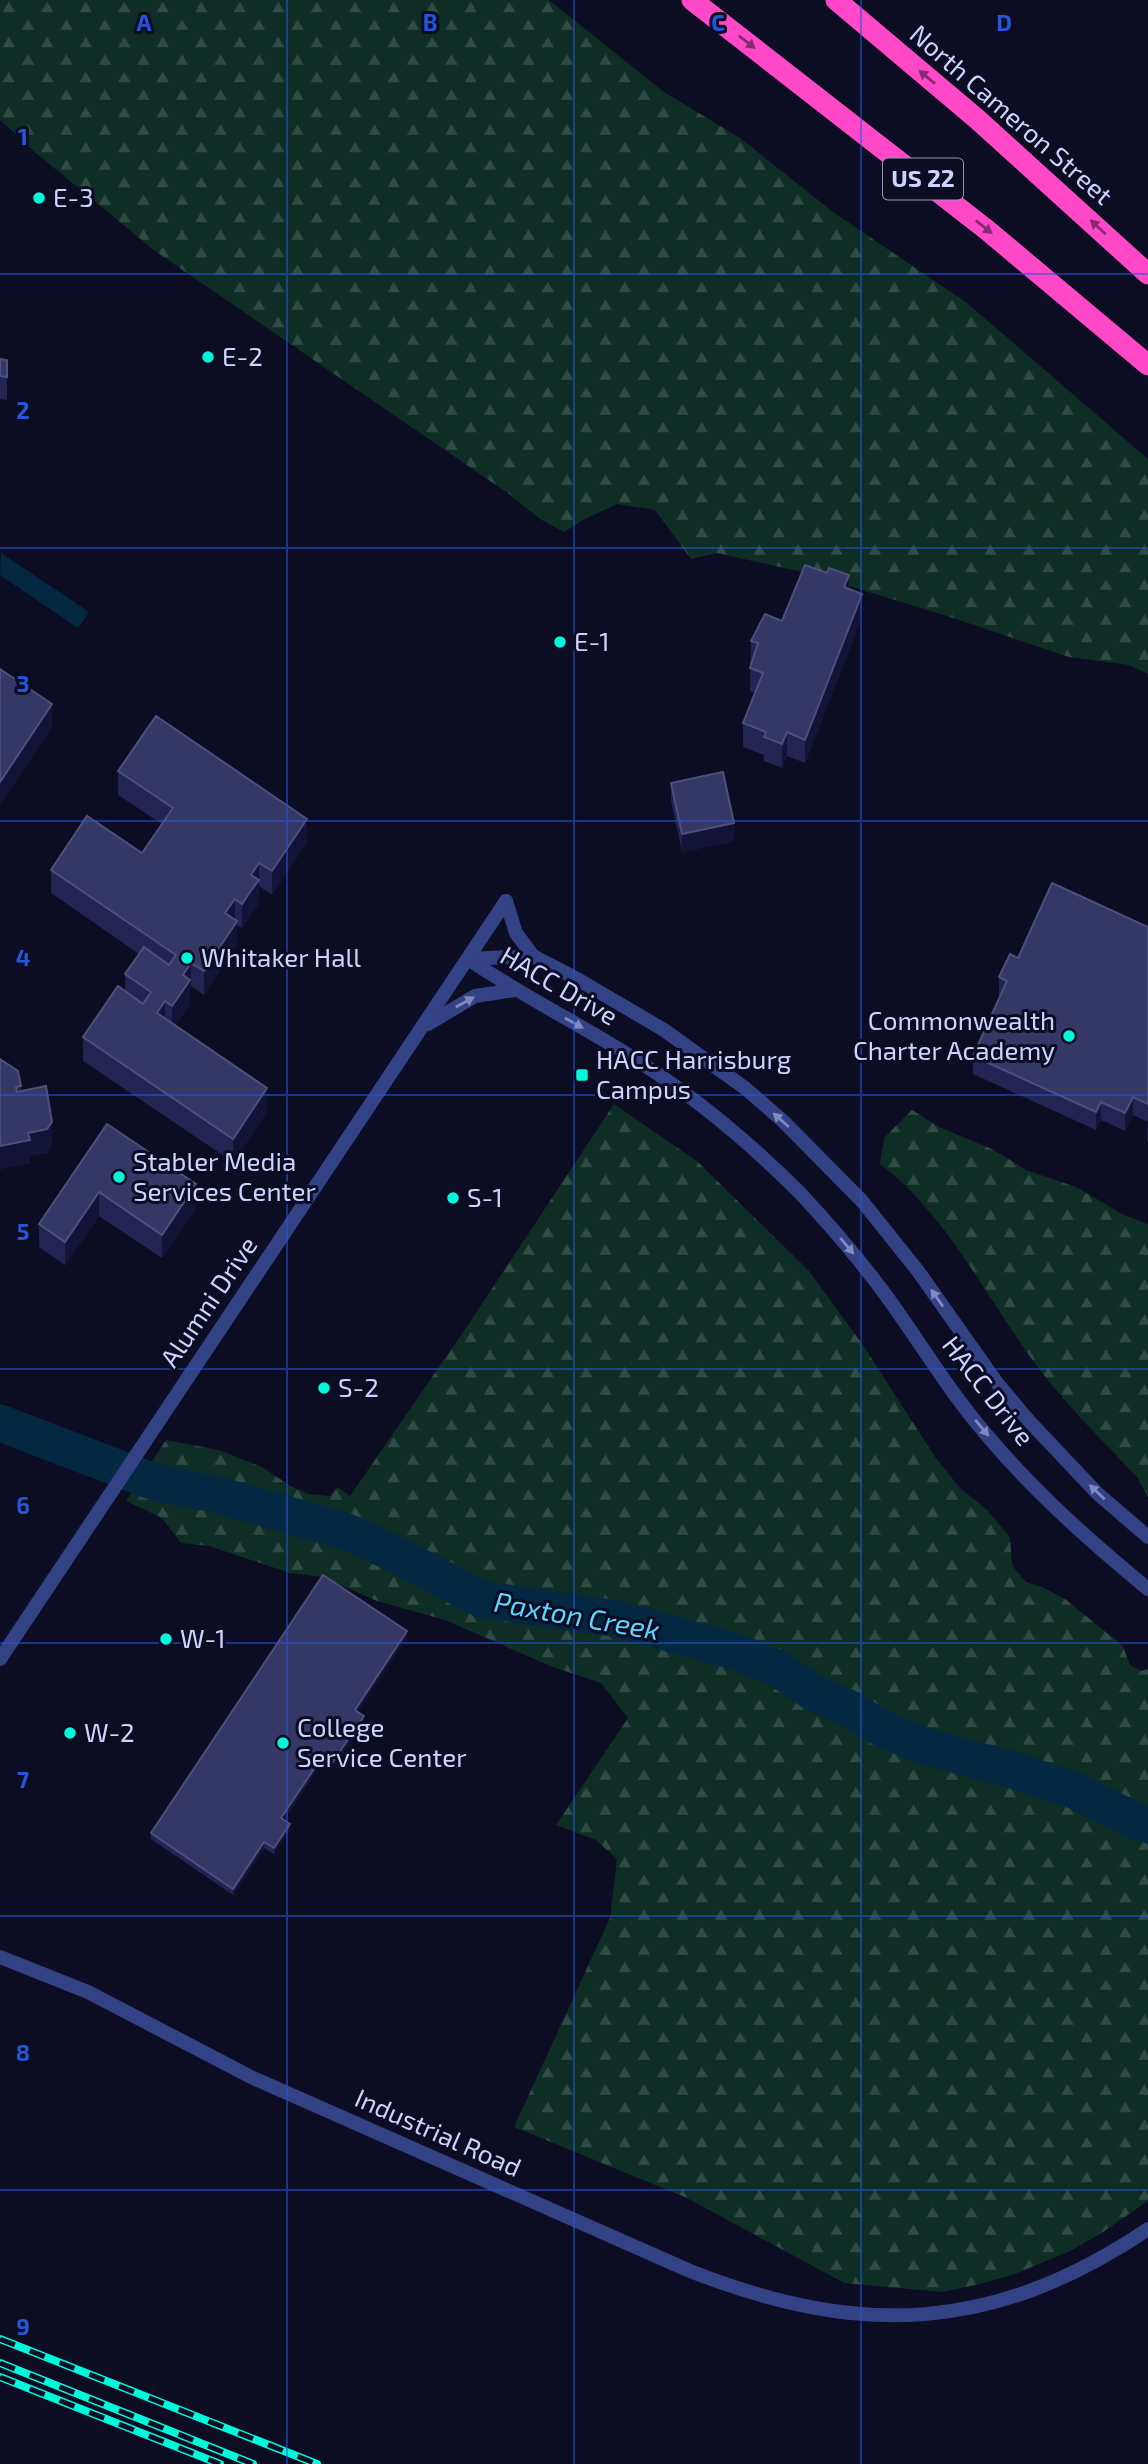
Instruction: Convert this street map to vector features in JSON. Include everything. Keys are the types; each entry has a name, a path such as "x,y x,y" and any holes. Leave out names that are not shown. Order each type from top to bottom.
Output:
{"highway":[{"name":"US 22","path":"692,0 987,230 1148,365"},
{"name":"North Cameron Street","path":"836,0 976,119 1148,274"}],"street":[{"name":"Alumni Drive","path":"0,1659 506,901 516,933 533,956"},
{"name":"HACC Drive","path":"468,959 533,956 664,1030 745,1088 838,1175 892,1237 997,1383 1029,1422 1097,1493 1148,1537"},
{"name":"HACC Drive","path":"468,959 514,990 642,1063 702,1106 756,1151 802,1195 861,1262 965,1408 999,1448 1070,1523 1148,1589"},
{"path":"421,1029 475,996 514,990"},
{"name":"Industrial Road","path":"0,1957 88,1992 253,2078 690,2271 733,2288 778,2301 826,2311 870,2316 913,2316 1000,2301 1042,2287 1084,2268 1148,2229"}],"green space":[{"path":"0,0 549,0 664,92 740,138 833,212 967,303 1148,459 1148,674 1129,665 1069,657 803,572 717,553 691,559 655,510 617,504 564,532 540,519 509,494 155,251 0,120"},
{"path":"614,1104 698,1162 809,1271 865,1348 935,1457 960,1488 987,1510 1010,1537 1012,1564 1026,1582 1065,1599 1123,1646 1130,1665 1141,1671 1148,1669 1148,2201 1070,2251 1015,2274 942,2292 844,2283 687,2198 514,2127 610,1918 617,1859 596,1840 556,1825 628,1718 601,1683 553,1667 445,1620 377,1601 322,1577 290,1573 209,1546 181,1543 162,1518 126,1501 166,1440 219,1450 262,1467 308,1494 330,1496 337,1487 350,1496 468,1325"},
{"path":"912,1110 939,1127 992,1149 1026,1170 1076,1187 1124,1215 1148,1224 1148,1497 1137,1477 1040,1370 927,1209 905,1185 880,1164 884,1138"}],"water":[{"path":"1,553 89,612 78,628 0,575"}],"building":[{"path":"0,359 7,360 7,377 0,376"},
{"path":"805,565 827,573 829,568 849,575 844,587 862,594 805,740 787,732 782,744 764,737 766,732 743,723 763,673 750,668 758,643 751,641 765,614 782,621"},
{"path":"0,669 52,704 0,782"},
{"name":"Whitaker Hall","path":"156,716 307,819 272,871 259,863 251,875 259,880 242,904 235,899 225,913 237,921 204,971 191,963 183,975 190,980 172,1006 165,1001 157,1013 267,1088 233,1139 83,1037 118,986 143,1004 151,992 125,974 144,947 169,965 176,955 51,870 87,816 142,853 173,808 118,771"},
{"path":"723,772 734,823 682,834 671,783"},
{"name":"Commonwealth Charter Academy","path":"1052,883 1148,927 1148,1104 1133,1097 1125,1113 1101,1102 1096,1112 973,1056 1007,981 999,977 1010,954 1018,958"},
{"path":"0,1059 18,1071 21,1086 16,1087 17,1092 46,1086 52,1122 47,1129 28,1133 30,1140 0,1146"},
{"path":"107,1124 196,1184 162,1235 99,1192 65,1242 39,1224"},
{"name":"College Service Center","path":"323,1575 407,1631 355,1710 364,1716 332,1763 322,1757 281,1818 290,1824 274,1848 264,1842 233,1889 151,1833"}],"waterway":[{"name":"Paxton Creek","path":"0,1423 157,1483 215,1494 345,1531 481,1599 618,1619 737,1652 777,1668 814,1693 848,1708 885,1730 927,1747 1074,1790 1148,1825"}],"railway":[{"path":"0,2339 317,2464"},
{"path":"0,2363 253,2464"},
{"path":"0,2377 220,2464"}],"place":[{"name":"E-3","path":"39,198"},
{"name":"E-2","path":"208,357"},
{"name":"E-1","path":"560,642"},
{"name":"Whitaker Hall","path":"187,958"},
{"name":"Commonwealth Charter Academy","path":"1069,1036"},
{"name":"HACC Harrisburg Campus","path":"582,1075"},
{"name":"Stabler Media Services Center","path":"119,1177"},
{"name":"S-1","path":"453,1198"},
{"name":"S-2","path":"324,1388"},
{"name":"W-1","path":"166,1639"},
{"name":"W-2","path":"70,1733"},
{"name":"College Service Center","path":"283,1743"}]}
